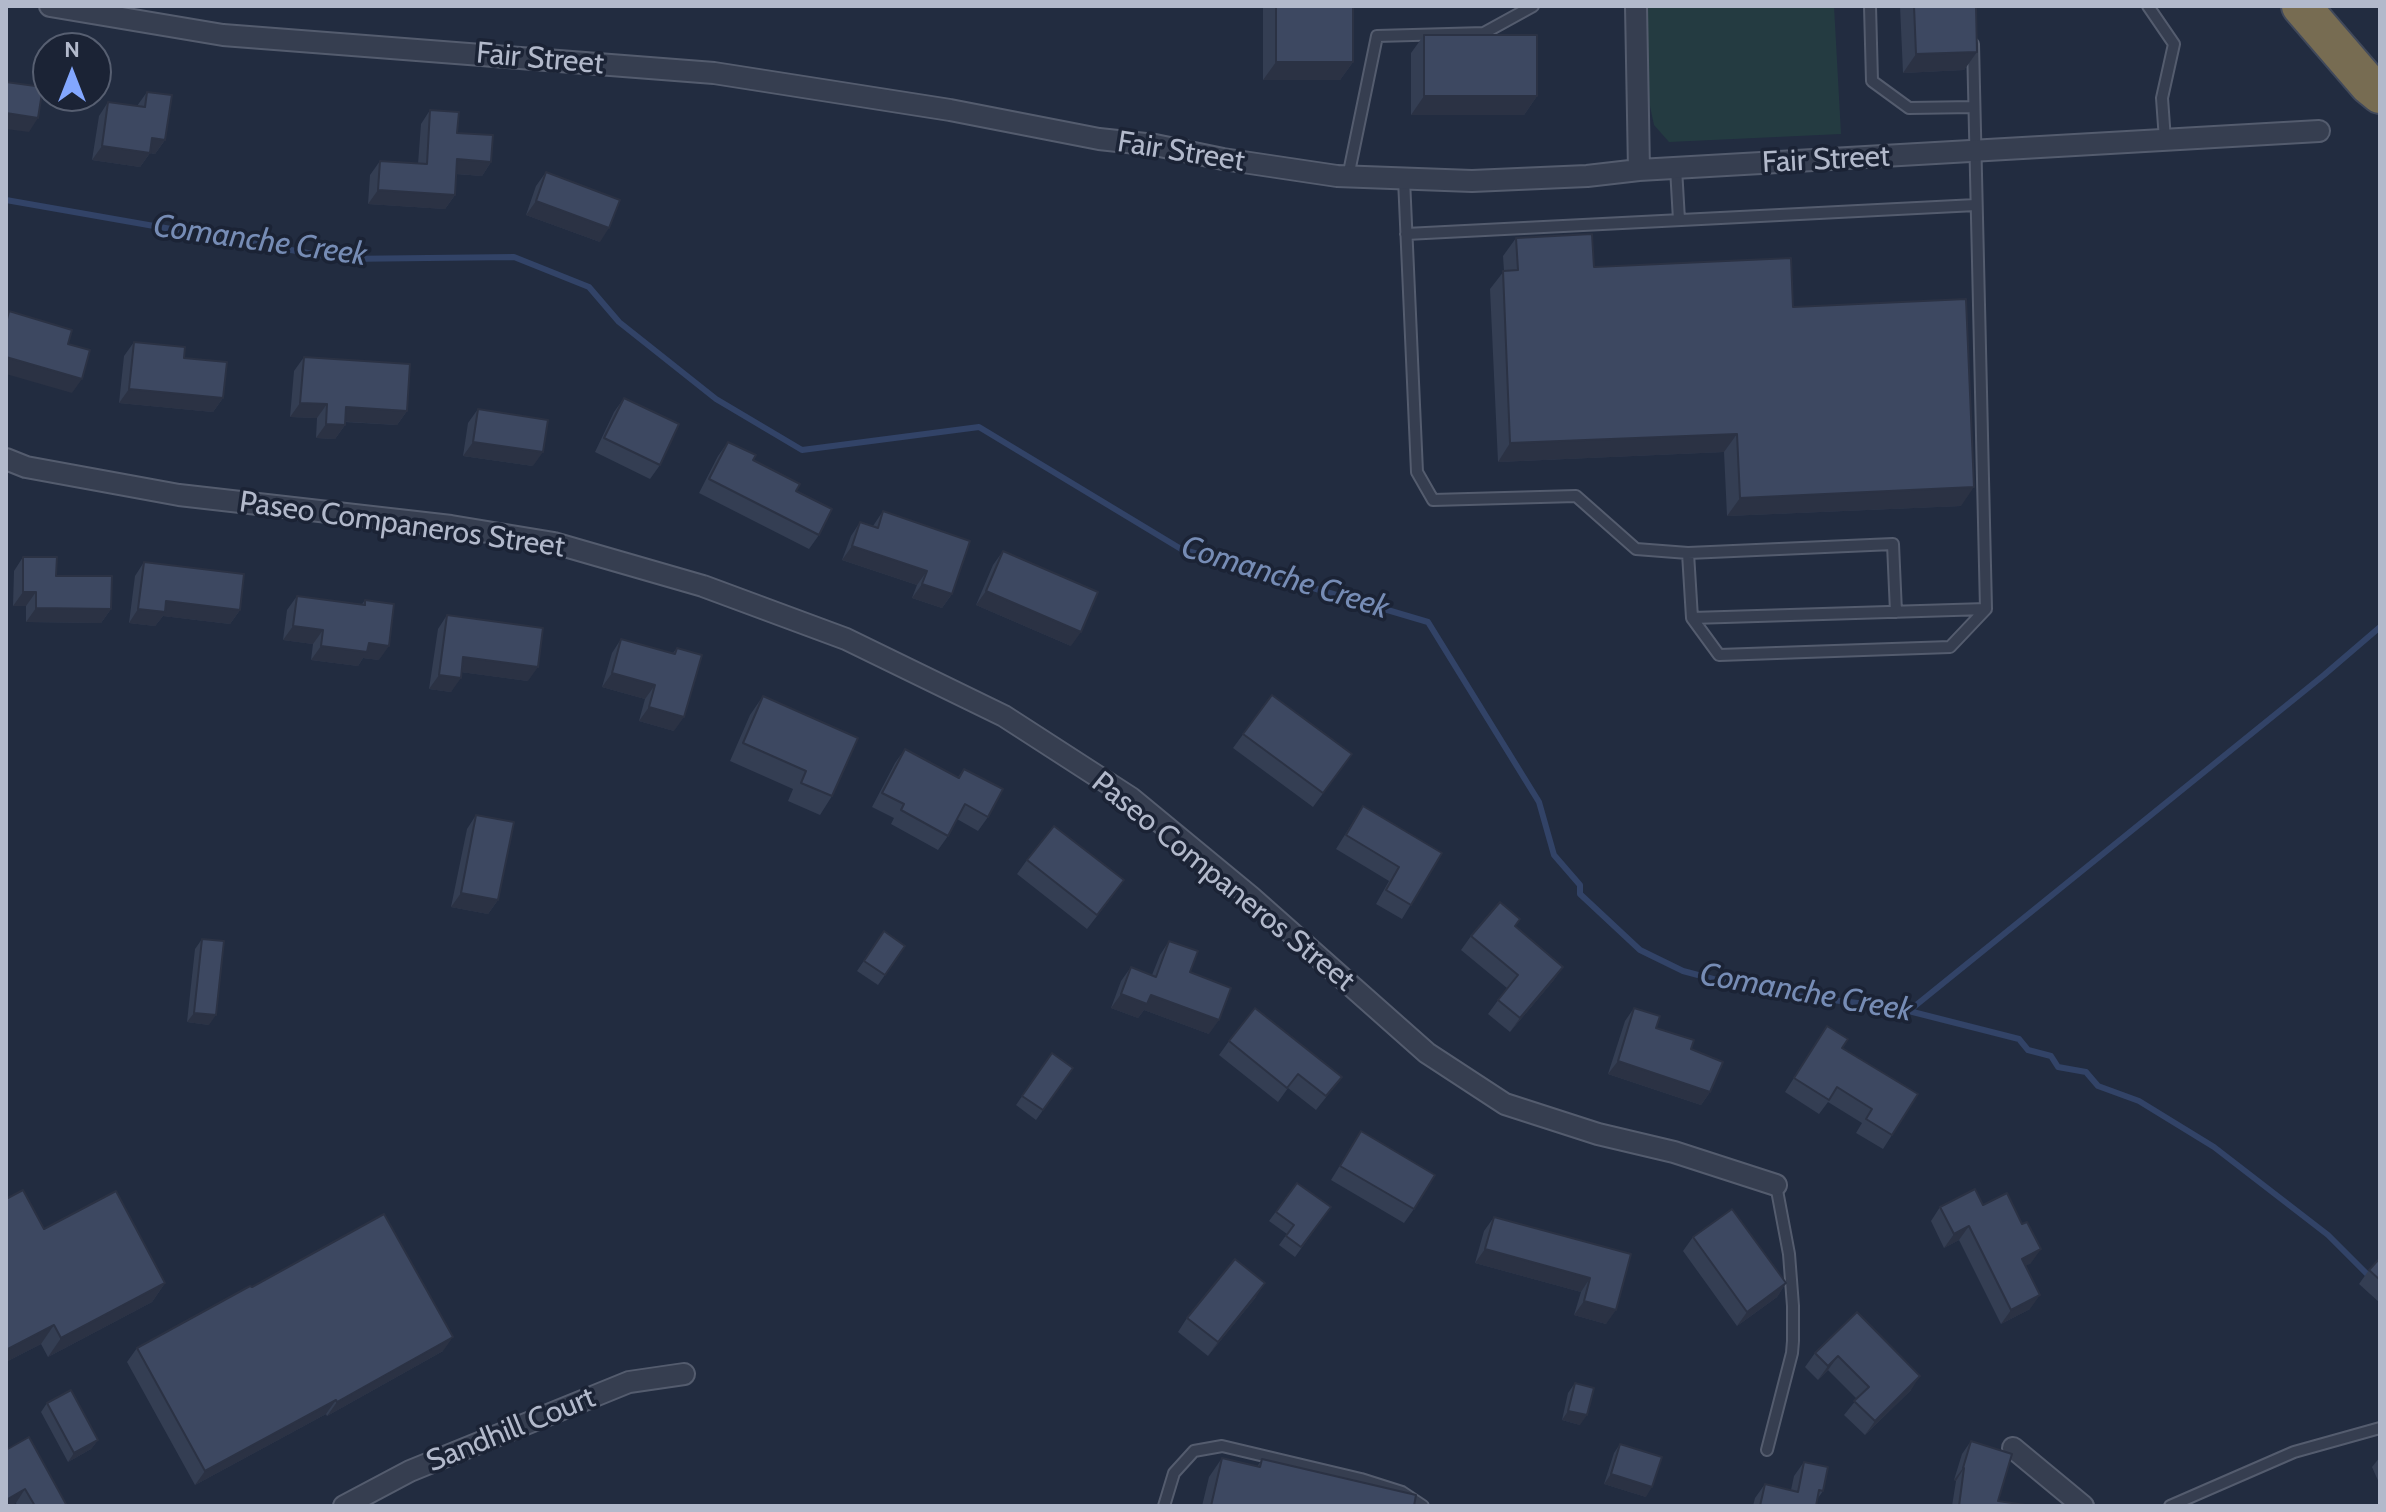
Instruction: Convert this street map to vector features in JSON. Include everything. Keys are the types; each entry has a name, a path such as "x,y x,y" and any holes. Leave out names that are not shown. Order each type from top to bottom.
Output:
{"highway":[{"path":"2301,6 2380,94"},
{"path":"2326,6 2380,70"}],"street":[{"name":"Fair Street","path":"50,6 223,35 714,73 950,110 1099,139 1155,145 1223,159 1348,177 1472,181 1587,176 1639,170 2319,131"},
{"path":"1636,6 1639,170"},
{"name":"Paseo Companeros Street","path":"6,459 26,467 179,495 451,526 554,543 703,586 846,639 1004,716 1131,798 1251,897 1427,1053 1505,1104 1598,1134 1674,1152 1776,1185"},
{"name":"Sandhill Court","path":"344,1506 410,1471 629,1382 684,1374"},
{"path":"2013,1448 2083,1506"}],"lane":[{"path":"1348,177 1377,36 1484,33 1533,6"},
{"path":"1870,6 1872,81 1909,108 1974,107"},
{"path":"2148,6 2174,44 2162,98 2165,140"},
{"path":"1688,553 1692,618 1719,655 1950,647 1986,609 1973,35"},
{"path":"1676,168 1679,220"},
{"path":"1404,179 1417,472 1433,500 1576,496 1636,549 1688,553 1893,544 1896,612"},
{"path":"1406,234 1976,205"},
{"path":"1692,618 1986,609"},
{"path":"1767,1450 1793,1341 1789,1254 1776,1185"},
{"path":"2170,1506 2294,1452 2380,1428"},
{"path":"1164,1506 1174,1473 1194,1451 1222,1446 1361,1479 1402,1492 1423,1506"}],"green space":[{"path":"1644,6 1834,6 1841,134 1669,142 1654,125 1648,97"}],"building":[{"path":"1276,6 1353,6 1353,62 1276,62"},
{"path":"1914,6 1976,6 1977,52 1916,54"},
{"path":"1424,35 1537,35 1537,96 1424,96"},
{"path":"6,82 32,86 32,112 39,112 38,118 6,113"},
{"path":"147,92 172,95 165,140 152,138 150,153 102,146 107,112 112,112 112,103 145,107"},
{"path":"430,110 459,112 457,133 493,135 491,162 457,159 455,195 378,190 380,161 427,164"},
{"path":"546,172 620,200 609,228 536,201"},
{"path":"1592,234 1594,267 1791,258 1793,307 1966,299 1974,487 1740,498 1737,434 1510,443 1503,271 1518,270 1516,238"},
{"path":"9,311 72,330 68,344 90,350 82,379 6,357"},
{"path":"134,342 185,347 184,358 227,362 223,398 129,389"},
{"path":"304,357 410,364 407,411 346,407 345,425 326,424 327,404 300,403"},
{"path":"624,398 679,424 660,465 604,438"},
{"path":"478,409 548,420 543,452 473,442"},
{"path":"728,442 756,455 753,460 800,484 796,491 832,509 819,535 709,479"},
{"path":"883,511 970,541 952,594 922,584 927,571 852,546 860,522 878,528"},
{"path":"1003,551 1098,592 1081,632 986,591"},
{"path":"23,557 57,557 56,576 112,576 111,609 36,608 36,592 23,592"},
{"path":"144,562 244,574 240,610 166,601 165,612 138,609"},
{"path":"297,596 365,605 365,600 394,604 389,646 369,643 367,652 321,646 323,630 293,626"},
{"path":"447,615 543,628 538,667 463,657 461,678 439,675"},
{"path":"621,639 675,654 677,648 702,655 684,717 649,707 655,685 612,673"},
{"path":"1272,695 1352,754 1323,793 1243,734"},
{"path":"763,696 858,738 832,796 801,783 806,771 743,743"},
{"path":"905,749 959,778 964,769 1003,789 988,817 965,804 948,836 901,810 904,804 882,793"},
{"path":"1363,806 1442,853 1411,905 1386,890 1399,867 1346,835"},
{"path":"476,815 514,822 498,900 461,893"},
{"path":"1054,826 1124,880 1097,915 1027,860"},
{"path":"1500,902 1520,919 1515,926 1563,967 1520,1018 1498,1000 1518,975 1471,936"},
{"path":"884,931 905,946 885,975 864,961"},
{"path":"202,939 224,941 216,1015 194,1013"},
{"path":"1169,941 1198,951 1190,972 1231,988 1219,1020 1151,995 1147,1004 1121,994 1131,967 1156,977"},
{"path":"1255,1008 1342,1077 1326,1096 1298,1074 1287,1088 1229,1041"},
{"path":"1634,1008 1660,1016 1656,1028 1694,1040 1691,1049 1723,1062 1710,1092 1618,1061"},
{"path":"1827,1026 1848,1039 1842,1048 1918,1094 1892,1135 1866,1119 1872,1109 1837,1087 1829,1100 1794,1078"},
{"path":"1052,1053 1073,1068 1043,1110 1022,1096"},
{"path":"1361,1131 1435,1175 1414,1209 1340,1166"},
{"path":"1297,1183 1331,1207 1301,1247 1286,1236 1294,1225 1276,1212"},
{"path":"1975,1189 1983,1205 2007,1193 2022,1224 2027,1222 2041,1249 2022,1259 2040,1295 2011,1310 1969,1226 1954,1234 1940,1207"},
{"path":"23,1190 44,1229 116,1191 165,1283 61,1338 54,1325 6,1350 6,1199"},
{"path":"1732,1209 1786,1283 1747,1312 1693,1237"},
{"path":"384,1214 453,1337 205,1471 137,1348"},
{"path":"1494,1217 1631,1254 1616,1310 1584,1301 1590,1278 1485,1249"},
{"path":"2380,1258 2380,1280 2369,1270"},
{"path":"1235,1259 1265,1283 1218,1342 1187,1318"},
{"path":"1857,1312 1920,1376 1875,1421 1854,1401 1869,1387 1838,1356 1828,1366 1815,1353"},
{"path":"1575,1383 1594,1388 1587,1415 1568,1411"},
{"path":"71,1390 98,1440 74,1453 47,1403"},
{"path":"29,1437 67,1506 35,1506 25,1489 6,1500 6,1450"},
{"path":"1971,1441 2012,1454 1998,1501 2033,1506 1959,1506 1963,1468"},
{"path":"1620,1444 1662,1457 1652,1487 1611,1474"},
{"path":"1222,1458 1260,1467 1262,1459 1416,1495 1414,1506 1211,1506"},
{"path":"1804,1462 1828,1467 1816,1506 1760,1506 1765,1484 1798,1492"}],"waterway":[{"name":"Comanche Creek","path":"6,200 342,259 514,257 589,287 619,322 716,399 802,450 979,427 1181,549 1428,622 1539,802 1554,855 1580,885 1580,894 1640,950 1683,971 1762,992 1893,1007 2019,1039 2028,1050 2051,1056 2058,1067 2086,1072 2098,1086 2139,1101 2214,1147 2328,1235 2380,1287"},
{"path":"1910,1010 2380,627"}]}
